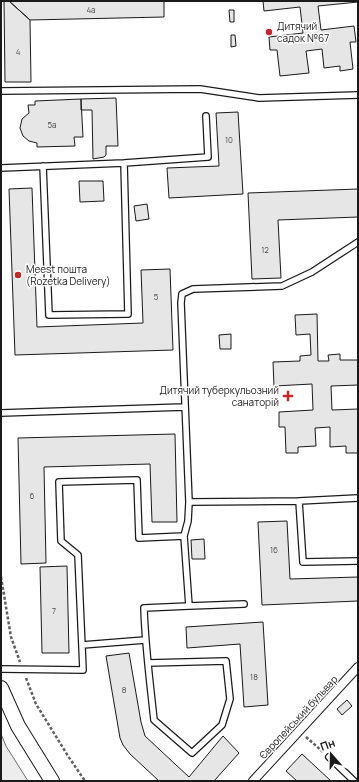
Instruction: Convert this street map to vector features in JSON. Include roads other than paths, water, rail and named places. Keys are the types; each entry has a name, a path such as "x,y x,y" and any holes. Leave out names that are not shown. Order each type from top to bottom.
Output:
{"street":[{"name":"Європейський бульвар","path":"253,781 358,667"},
{"path":"1,688 18,726 52,781"}],"lane":[{"path":"1,91 200,90 259,98 358,95"},
{"path":"1,168 124,163 208,157 206,116"},
{"path":"43,166 49,315 128,314 124,163"},
{"path":"189,606 184,536 188,521 189,502 184,408 182,294 194,289 282,286 312,272 358,242"},
{"path":"1,412 184,408"},
{"path":"1,669 83,670 78,555 61,541 59,482 137,480 139,538 184,536"},
{"path":"189,502 299,501 358,498"},
{"path":"299,501 303,562 358,561"},
{"path":"148,663 226,661 230,699 222,725 192,753 154,720 145,640 144,608 244,604"},
{"path":"82,644 145,640"},
{"path":"328,757 354,781"}],"place":[{"name":"Дитячий садок №67","path":"269,32"},
{"name":"Meest пошта (Rozetka Delivery)","path":"18,275"},
{"name":"Дитячий туберкульозний санаторій","path":"288,396"}]}
